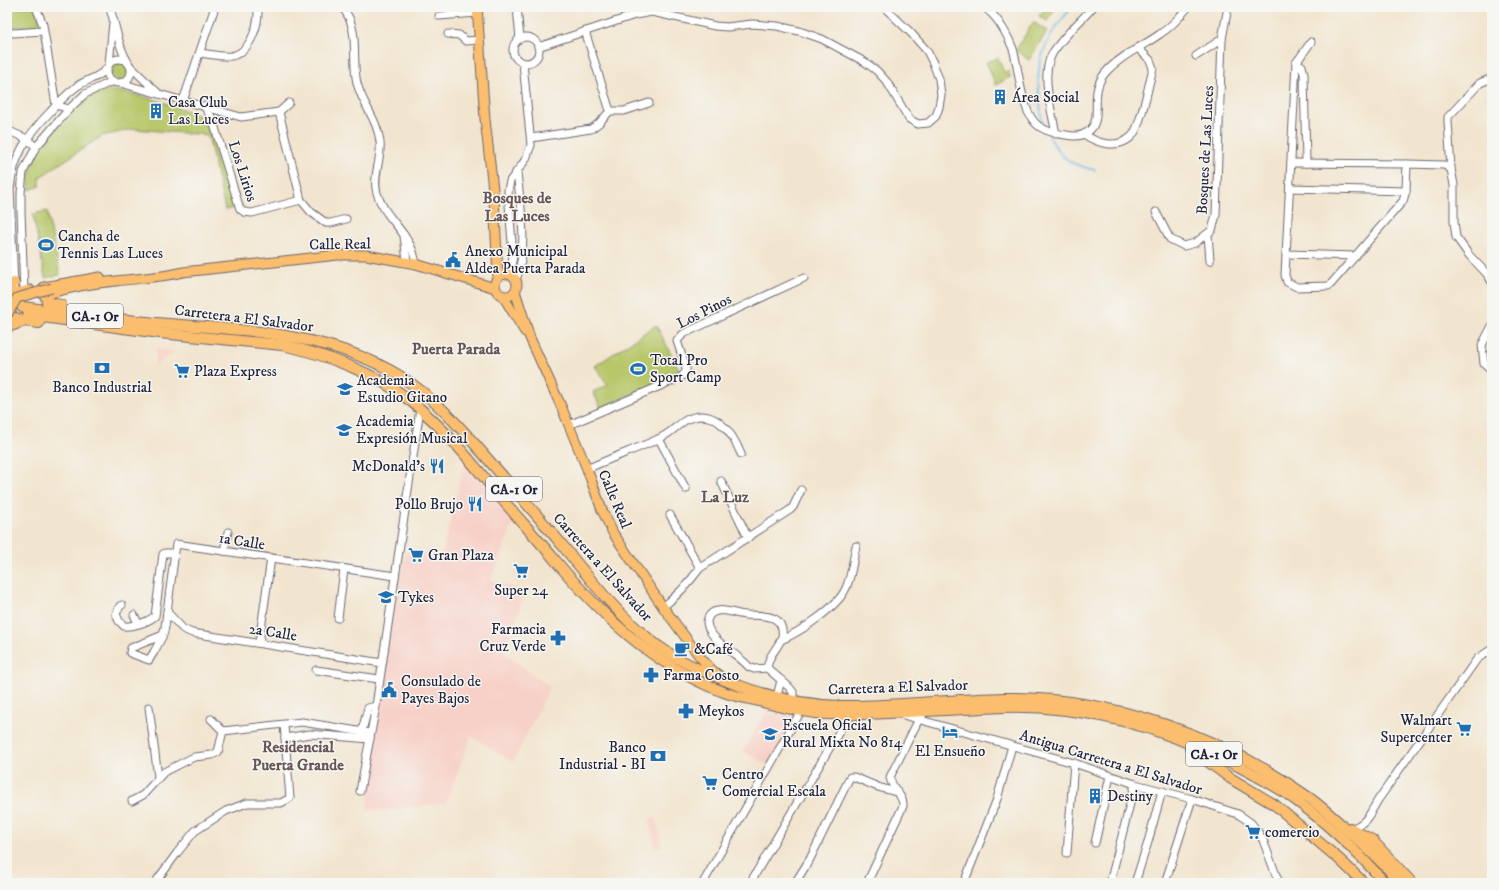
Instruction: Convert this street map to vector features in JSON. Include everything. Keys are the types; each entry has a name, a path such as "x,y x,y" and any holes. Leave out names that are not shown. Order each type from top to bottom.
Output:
{"highway":[{"path":"50,291 46,298 49,303 115,314 149,322"},
{"name":"Carretera a El Salvador","path":"15,304 149,322 272,334 303,339 356,355 400,376 433,401 462,429 590,580 629,621 650,640 678,660 730,682 777,696 816,704 862,706 1006,698 1040,698 1109,708 1184,731 1227,750 1270,772 1321,806 1383,863 1400,883"},
{"name":"Carretera a El Salvador","path":"15,304 141,335 156,332 272,343 301,349 351,367 374,379 404,396 435,422 456,444 582,592 630,637 674,668 719,690 740,697 818,714 850,715 1006,707 1063,710 1106,717 1177,738 1245,769 1289,796 1330,827 1360,855 1386,883"},
{"path":"7,327 15,304"},
{"path":"1177,738 1230,778 1274,805 1340,860 1364,883"},
{"path":"1340,824 1367,837 1379,846 1412,883"}],"main road":[{"path":"477,10 485,119 494,198 497,266 494,276 490,282 480,284"},
{"path":"496,238 508,276"},
{"name":"Calle Real","path":"15,304 86,279 165,270 183,272 338,255 366,255 411,263 495,288"},
{"path":"497,266 508,276 517,286 515,291 510,295 504,296 498,293 495,288 495,282 508,276"},
{"path":"15,304 17,298 98,279 183,272"},
{"path":"7,307 50,291"},
{"name":"Calle Real","path":"515,291 530,338 569,425 602,510 613,533 700,657 716,674 730,682"},
{"name":"Calle Real","path":"504,296 520,326 530,338"},
{"path":"691,666 700,657"}],"street":[{"path":"36,7 42,20 56,105"},
{"path":"15,304 23,256 21,211 22,181 24,172 36,147 69,109 85,94 116,82 127,80 131,74 129,64 123,56 114,17 109,7"},
{"path":"114,7 108,75 116,82"},
{"path":"183,101 215,7"},
{"path":"200,53 228,56 239,53 246,46 256,28 258,7"},
{"path":"342,7 349,16 353,33 357,84 362,98 374,120 380,140 381,155 376,178 376,191 379,199 404,235 413,251 411,263"},
{"path":"517,7 520,39"},
{"path":"538,47 652,10 715,26 728,27 752,24 772,25 816,37 832,44 871,66 887,82 909,119 918,124 928,123 936,116 941,95 939,79 933,63 927,51 884,7"},
{"path":"957,7 966,7"},
{"path":"984,7 990,11 1004,30 1013,49 1030,116 1040,127 1056,134 1072,136 1084,134 1095,124 1096,95 1099,82 1105,72 1138,48 1161,34 1177,20 1188,7"},
{"path":"1056,134 1048,94 1049,61 1059,44 1094,7"},
{"name":"Bosques de Las Luces","path":"1156,212 1170,239 1184,246 1195,243 1212,230 1216,215 1222,39 1228,7"},
{"path":"439,16 477,10"},
{"path":"7,31 13,33 44,31"},
{"path":"585,31 610,111"},
{"path":"448,34 459,35 466,41 479,40"},
{"path":"529,38 533,40 538,47 538,56 536,59 528,63 523,63 517,59 514,52 515,45 520,39 529,38"},
{"path":"1196,56 1222,39"},
{"path":"1311,42 1296,63 1285,274 1287,282 1297,286 1328,286 1331,284 1403,200 1406,191 1407,164"},
{"path":"1084,134 1093,141 1116,144 1121,143 1132,136 1138,126 1153,68 1150,60 1138,48"},
{"path":"15,304 10,196 12,174 26,139 56,105 78,85 101,74 116,59 124,60 129,64"},
{"path":"508,276 513,256 508,191 510,181 529,152 531,138 523,63"},
{"path":"1296,63 1302,66 1304,74 1306,163"},
{"name":"Los Lirios","path":"129,64 161,95"},
{"path":"1492,78 1480,83 1448,117 1451,169 1454,185 1454,222 1456,237 1492,282"},
{"name":"Los Lirios","path":"116,82 241,117 279,112"},
{"path":"289,103 279,112 300,200 311,212 326,223 346,219"},
{"path":"531,138 591,129 599,124 610,111 624,111 649,103"},
{"path":"56,105 69,109"},
{"name":"Los Lirios","path":"204,106 212,118 239,206 244,212 252,214 300,200"},
{"path":"215,128 218,117 227,113"},
{"path":"7,130 26,139 36,147"},
{"path":"1291,163 1444,165 1451,169"},
{"path":"508,276 521,264 523,230 517,171"},
{"path":"1290,188 1406,191"},
{"path":"1208,234 1210,261"},
{"path":"1286,254 1356,256"},
{"path":"12,258 23,256"},
{"name":"Los Pinos","path":"569,425 681,377 686,372 686,368 677,341 683,334 804,278"},
{"path":"1492,326 1482,345 1484,364 1492,371"},
{"path":"360,791 376,706 420,409"},
{"path":"587,469 659,439 686,421 694,418 714,418 729,431 737,443 741,454"},
{"path":"659,439 686,489"},
{"path":"721,481 748,538"},
{"path":"663,606 683,590 700,568 790,510 801,490"},
{"path":"670,515 700,568"},
{"path":"224,551 228,532"},
{"name":"1a Calle","path":"174,553 176,544 395,576"},
{"path":"781,640 803,629 838,600 846,589 856,546"},
{"path":"122,605 116,614 121,624 124,626 150,620 155,616 163,554 174,553 163,635"},
{"path":"259,643 271,558"},
{"path":"338,618 344,569"},
{"path":"767,668 770,657 781,640 783,631 781,626 774,619 724,611 714,612 709,616 707,620 708,627 716,639 749,667 754,669 767,668 789,687 793,692 793,700"},
{"name":"2a Calle","path":"167,612 187,631 382,663"},
{"path":"134,615 138,623"},
{"path":"1350,829 1359,826 1365,820 1477,658 1492,649"},
{"path":"316,670 379,679"},
{"path":"777,696 781,680"},
{"path":"361,735 368,708 376,706"},
{"path":"149,707 158,777"},
{"path":"703,883 801,711"},
{"path":"867,883 902,806 903,800 896,792 891,783 890,777 919,719 928,712"},
{"name":"Antigua Carretera a El Salvador","path":"896,713 1074,763 1135,784 1192,799 1238,814 1251,823 1263,840 1279,883"},
{"path":"750,883 850,715"},
{"path":"211,719 223,731"},
{"path":"223,731 296,723 309,723 361,735"},
{"path":"155,883 195,831 226,811 247,803 281,803 290,798 284,725"},
{"path":"132,801 143,795 164,772 194,757 212,755 218,752 223,731"},
{"path":"285,738 310,734 370,736"},
{"path":"964,883 997,799 1012,746"},
{"path":"1067,853 1074,763"},
{"path":"1095,843 1110,776"},
{"path":"795,883 813,853 850,777 854,777 878,787 896,792"},
{"path":"1110,883 1135,784"},
{"path":"1135,883 1162,791"},
{"path":"1165,883 1192,799"},
{"path":"1365,820 1367,837"}],"shaded area":[{"name":"Plaza Express","path":"156,349 174,352 155,366"},
{"path":"465,460 515,518 491,580 525,593 504,653 550,687 513,762 471,736 446,803 389,810 367,811 382,663 407,548 441,560"},
{"name":"Escuela Oficial Rural Mixta No 814","path":"767,711 796,717 769,766 743,751"},
{"path":"656,817 662,846 655,848 649,819"}],"green space":[{"path":"7,7 35,7 41,26 38,28 7,26"},
{"path":"1046,7 1057,7 1047,21 1039,16"},
{"path":"1033,22 1047,31 1029,60 1016,50"},
{"path":"998,58 1004,72 1009,71 1010,77 996,85 986,62"},
{"path":"120,63 126,66 129,72 126,78 120,81 114,78 111,72 114,66"},
{"path":"108,90 134,94 160,101 186,110 210,121 215,133 234,208 225,210 208,135 134,129 102,136 40,177 40,186 30,190 29,178 32,167 43,145 70,113 88,98"},
{"name":"Cancha de Tennis Las Luces","path":"47,211 60,275 45,278 33,214"},
{"name":"Total Pro Sport Camp","path":"656,325 681,373 601,408 593,392 608,385 595,366"}],"waterway":[{"path":"1043,125 1038,76 1041,60 1043,52 1051,36 1072,7"},
{"path":"1049,136 1058,151 1067,160 1079,166 1095,170"}],"tunnel":[{"path":"7,312 21,314"}],"place":[{"name":"Área Social","path":"1000,97"},
{"name":"Casa Club Las Luces","path":"156,111"},
{"name":"Cancha de Tennis Las Luces","path":"46,245"},
{"name":"Anexo Municipal Aldea Puerta Parada","path":"453,260"},
{"name":"Banco Industrial","path":"102,368"},
{"name":"Total Pro Sport Camp","path":"638,369"},
{"name":"Plaza Express","path":"182,371"},
{"name":"Academia Estudio Gitano","path":"345,389"},
{"name":"Academia Expresión Musical","path":"344,430"},
{"name":"McDonald's","path":"437,466"},
{"name":"Pollo Brujo","path":"475,504"},
{"name":"Gran Plaza","path":"416,555"},
{"name":"Super 24","path":"521,571"},
{"name":"Tykes","path":"386,597"},
{"name":"Farmacia Cruz Verde","path":"558,638"},
{"name":"&Café","path":"682,649"},
{"name":"Farma Costo","path":"651,675"},
{"name":"Consulado de Payes Bajos","path":"389,690"},
{"name":"Meykos","path":"686,711"},
{"name":"Walmart Supercenter","path":"1464,729"},
{"name":"El Ensueño","path":"950,732"},
{"name":"Escuela Oficial Rural Mixta No 814","path":"770,734"},
{"name":"Banco Industrial - BI","path":"658,756"},
{"name":"Centro Comercial Escala","path":"710,783"},
{"name":"Destiny","path":"1095,796"},
{"name":"comercio","path":"1253,832"}],"district":[{"name":"Bosques de Las Luces","path":"517,206"},
{"name":"Puerta Parada","path":"456,348"},
{"name":"La Luz","path":"725,496"},
{"name":"Residencial Puerta Grande","path":"298,755"}]}
